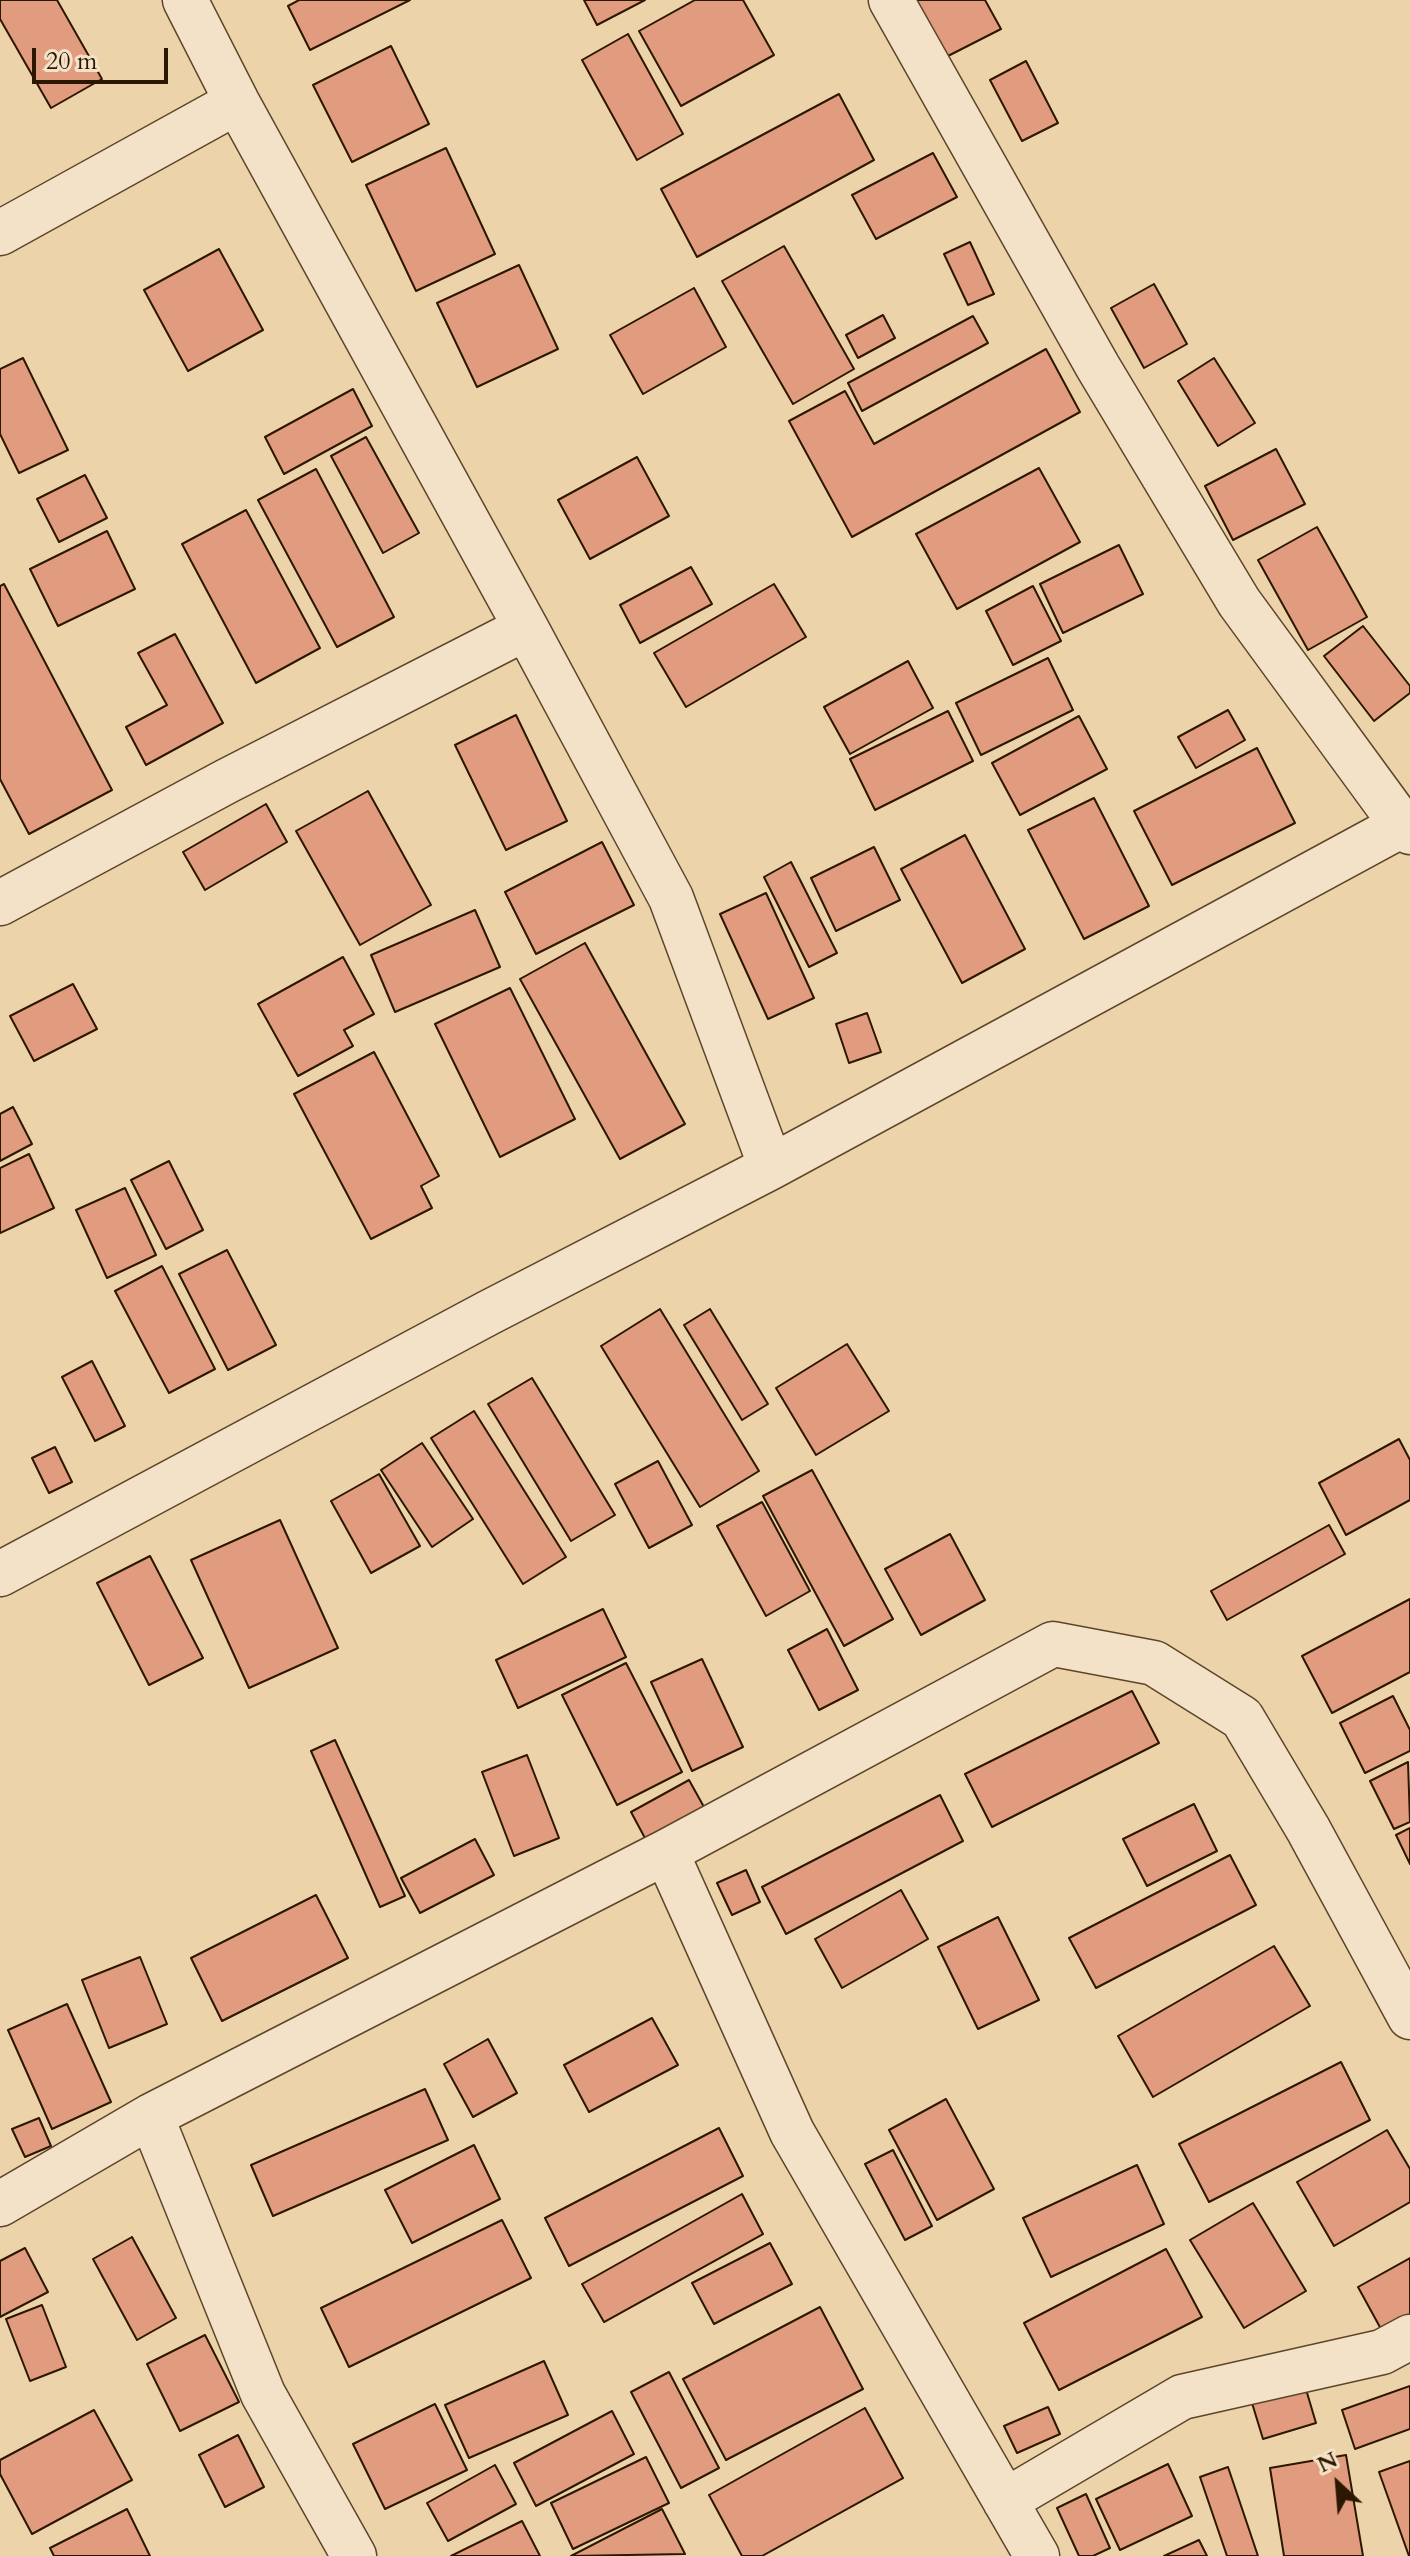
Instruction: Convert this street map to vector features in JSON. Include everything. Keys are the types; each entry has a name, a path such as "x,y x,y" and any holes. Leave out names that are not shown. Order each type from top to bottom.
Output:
{"street":[{"path":"185,0 237,102 671,898 771,1167"},
{"path":"0,1574 1406,829 1239,602 1098,367 891,0"},
{"path":"0,233 237,102"},
{"path":"0,903 227,781 526,628"},
{"path":"0,2204 151,2116 666,1852 1053,1644 1154,1663 1242,1718 1308,1829 1410,2017"},
{"path":"666,1852 792,2132 1037,2556"},
{"path":"151,2116 263,2394 354,2556"},
{"path":"1005,2501 1182,2397 1382,2352 1410,2337"}],"building":[{"path":"0,0 57,0 102,79 51,108 0,19"},
{"path":"299,0 410,0 310,50 288,6"},
{"path":"584,0 645,0 597,25"},
{"path":"695,0 743,0 774,55 681,106 639,31"},
{"path":"916,0 985,0 1001,29 946,57"},
{"path":"628,34 683,134 637,160 582,60"},
{"path":"391,46 429,124 352,162 313,85"},
{"path":"1026,61 1058,123 1022,141 990,80"},
{"path":"839,94 874,160 697,257 661,189"},
{"path":"446,148 495,254 416,291 366,185"},
{"path":"933,153 957,197 876,239 852,195"},
{"path":"970,242 994,294 968,305 944,254"},
{"path":"784,246 854,369 793,404 722,281"},
{"path":"219,249 263,330 188,371 144,290"},
{"path":"519,265 558,349 477,387 437,303"},
{"path":"1154,284 1187,344 1144,368 1111,308"},
{"path":"694,288 726,347 643,394 610,335"},
{"path":"883,315 895,338 858,358 846,335"},
{"path":"973,316 988,343 862,411 848,383"},
{"path":"1046,349 1080,412 852,537 789,421 845,391 874,444"},
{"path":"23,358 68,450 19,473 0,434 0,369"},
{"path":"1214,358 1255,423 1218,446 1178,381"},
{"path":"353,389 372,426 284,474 265,437"},
{"path":"366,437 419,533 383,553 331,456"},
{"path":"1276,449 1305,504 1233,540 1205,486"},
{"path":"637,457 669,516 590,559 558,500"},
{"path":"1039,468 1080,542 957,609 916,534"},
{"path":"316,469 394,617 337,647 258,500"},
{"path":"85,475 107,518 59,542 37,499"},
{"path":"246,510 320,648 256,683 182,544"},
{"path":"1317,527 1367,617 1308,650 1258,560"},
{"path":"107,531 135,589 58,626 30,569"},
{"path":"1119,545 1143,594 1063,633 1040,584"},
{"path":"691,567 712,604 640,643 620,605"},
{"path":"4,584 112,790 29,834 0,779 0,586"},
{"path":"774,584 806,637 686,707 654,653"},
{"path":"1033,586 1061,641 1013,665 986,611"},
{"path":"1363,626 1410,686 1410,693 1374,721 1324,656"},
{"path":"175,634 223,723 146,765 126,727 167,705 138,653"},
{"path":"1048,658 1073,710 981,755 956,703"},
{"path":"908,661 933,708 850,754 824,707"},
{"path":"1228,710 1245,740 1196,768 1178,737"},
{"path":"948,711 973,761 875,810 850,759"},
{"path":"516,715 567,821 506,850 455,745"},
{"path":"1079,716 1107,769 1020,815 992,763"},
{"path":"1257,748 1295,823 1172,885 1134,811"},
{"path":"368,791 431,905 360,945 296,831"},
{"path":"1094,798 1149,906 1084,939 1028,830"},
{"path":"266,804 287,842 205,890 183,852"},
{"path":"965,835 1025,949 962,983 901,869"},
{"path":"602,842 634,905 536,954 505,892"},
{"path":"874,847 900,900 836,931 811,878"},
{"path":"791,862 837,953 809,967 764,877"},
{"path":"766,893 814,998 768,1019 720,914"},
{"path":"475,910 500,967 395,1012 371,955"},
{"path":"585,943 685,1124 620,1159 520,979"},
{"path":"343,957 374,1014 344,1030 353,1046 298,1076 258,1004"},
{"path":"73,984 97,1029 34,1061 10,1016"},
{"path":"510,988 575,1119 500,1157 435,1024"},
{"path":"867,1013 881,1052 849,1063 836,1024"},
{"path":"374,1052 439,1176 421,1186 432,1208 371,1239 294,1094"},
{"path":"13,1107 32,1144 0,1161 0,1114"},
{"path":"29,1154 54,1208 0,1233 0,1168"},
{"path":"169,1161 203,1230 166,1249 131,1180"},
{"path":"125,1188 156,1255 107,1278 76,1210"},
{"path":"227,1250 276,1345 228,1370 179,1274"},
{"path":"162,1266 215,1369 169,1393 115,1291"},
{"path":"660,1309 759,1471 700,1507 601,1346"},
{"path":"710,1309 768,1404 742,1420 684,1325"},
{"path":"847,1344 889,1411 816,1455 776,1388"},
{"path":"92,1361 125,1426 95,1441 62,1377"},
{"path":"532,1378 615,1515 571,1541 488,1404"},
{"path":"474,1411 566,1557 523,1584 431,1438"},
{"path":"1399,1439 1410,1460 1410,1500 1346,1535 1319,1483"},
{"path":"422,1443 473,1519 432,1547 381,1470"},
{"path":"55,1447 72,1482 49,1493 32,1458"},
{"path":"658,1461 692,1525 649,1548 615,1484"},
{"path":"812,1470 893,1619 844,1646 763,1496"},
{"path":"379,1474 420,1546 371,1573 331,1501"},
{"path":"762,1502 810,1591 766,1616 717,1526"},
{"path":"280,1520 338,1648 249,1688 191,1560"},
{"path":"1329,1525 1345,1554 1227,1620 1211,1591"},
{"path":"950,1534 985,1600 921,1635 885,1569"},
{"path":"150,1556 203,1658 149,1685 97,1583"},
{"path":"1410,1599 1410,1672 1332,1713 1302,1656"},
{"path":"603,1609 626,1657 518,1708 496,1660"},
{"path":"827,1629 858,1690 819,1710 788,1650"},
{"path":"702,1659 743,1747 692,1771 651,1682"},
{"path":"626,1663 682,1772 617,1805 562,1695"},
{"path":"1132,1691 1159,1743 992,1827 965,1774"},
{"path":"1393,1696 1410,1730 1410,1751 1365,1773 1340,1723"},
{"path":"335,1740 405,1896 380,1907 311,1751"},
{"path":"527,1755 559,1838 514,1856 482,1772"},
{"path":"1408,1762 1410,1822 1394,1829 1370,1781"},
{"path":"689,1780 704,1807 646,1840 631,1812"},
{"path":"940,1795 963,1841 786,1934 762,1887"},
{"path":"1194,1804 1217,1851 1147,1886 1123,1839"},
{"path":"1410,1828 1410,1864 1396,1835"},
{"path":"475,1839 494,1875 420,1913 401,1878"},
{"path":"1230,1855 1256,1905 1096,1988 1069,1938"},
{"path":"746,1870 760,1902 732,1915 717,1883"},
{"path":"901,1890 928,1939 842,1988 815,1939"},
{"path":"316,1895 348,1958 222,2021 191,1958"},
{"path":"998,1917 1039,2000 978,2029 938,1947"},
{"path":"1274,1946 1310,2006 1153,2097 1118,2036"},
{"path":"140,1957 167,2024 109,2048 82,1980"},
{"path":"67,2004 111,2102 52,2129 8,2030"},
{"path":"652,2018 678,2065 589,2112 564,2065"},
{"path":"488,2039 517,2093 473,2117 444,2064"},
{"path":"1341,2062 1370,2120 1209,2202 1179,2144"},
{"path":"425,2089 448,2140 273,2216 251,2165"},
{"path":"946,2099 994,2189 937,2220 889,2130"},
{"path":"39,2118 51,2146 25,2157 12,2129"},
{"path":"719,2128 743,2176 569,2266 545,2218"},
{"path":"1387,2130 1410,2169 1410,2202 1334,2246 1297,2182"},
{"path":"474,2145 500,2199 412,2243 385,2190"},
{"path":"893,2150 932,2226 905,2240 865,2164"},
{"path":"1137,2165 1164,2224 1051,2277 1023,2218"},
{"path":"742,2194 763,2234 604,2322 582,2284"},
{"path":"1253,2203 1306,2291 1244,2328 1190,2240"},
{"path":"502,2220 531,2278 349,2367 321,2308"},
{"path":"132,2237 176,2318 137,2340 93,2259"},
{"path":"770,2243 792,2284 714,2324 692,2283"},
{"path":"25,2248 48,2292 0,2317 0,2261"},
{"path":"1166,2249 1202,2317 1059,2390 1024,2323"},
{"path":"1410,2258 1410,2327 1387,2340 1358,2287"},
{"path":"42,2305 66,2367 30,2381 6,2319"},
{"path":"820,2307 863,2389 726,2460 683,2379"},
{"path":"205,2335 239,2402 180,2431 147,2364"},
{"path":"544,2361 568,2415 469,2458 445,2405"},
{"path":"669,2372 719,2468 681,2488 631,2392"},
{"path":"1305,2386 1316,2423 1263,2439 1252,2403"},
{"path":"1410,2386 1410,2429 1355,2449 1342,2410"},
{"path":"435,2404 467,2470 385,2509 353,2444"},
{"path":"1048,2407 1060,2434 1017,2453 1004,2426"},
{"path":"865,2408 903,2478 762,2556 742,2556 709,2495"},
{"path":"94,2410 132,2480 32,2534 0,2474 0,2460"},
{"path":"612,2411 634,2454 536,2506 514,2463"},
{"path":"238,2435 264,2487 225,2507 199,2455"},
{"path":"1346,2455 1363,2556 1284,2556 1270,2468"},
{"path":"646,2457 669,2503 573,2549 551,2503"},
{"path":"1410,2461 1410,2556 1409,2556 1379,2472"},
{"path":"1168,2464 1192,2516 1120,2550 1096,2499"},
{"path":"495,2465 516,2504 448,2541 427,2503"},
{"path":"1228,2467 1258,2556 1227,2556 1200,2477"},
{"path":"1086,2494 1110,2548 1093,2556 1079,2556 1057,2508"},
{"path":"127,2509 150,2556 54,2556 50,2548"},
{"path":"662,2509 685,2554 571,2556"},
{"path":"522,2521 540,2556 451,2556"},
{"path":"1199,2540 1207,2556 1164,2556"}]}
